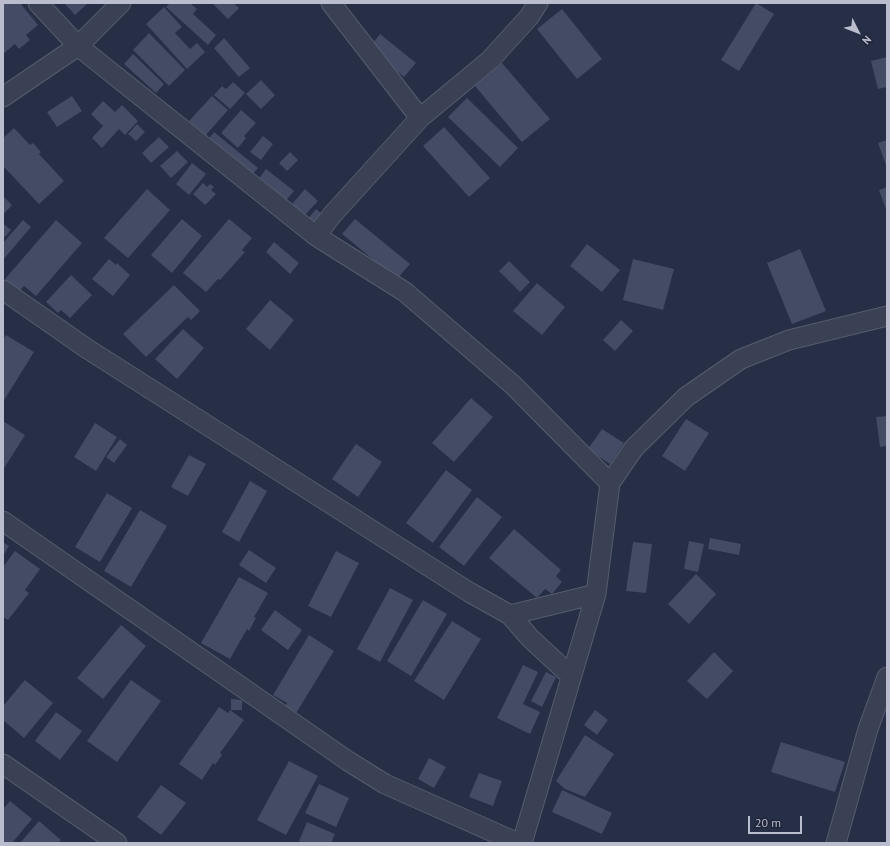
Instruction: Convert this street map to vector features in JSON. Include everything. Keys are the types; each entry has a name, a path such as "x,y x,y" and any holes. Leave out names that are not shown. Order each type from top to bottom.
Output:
{"street":[{"path":"38,3 78,46 316,236 405,292 513,385 610,483"},
{"path":"3,97 78,46 120,3"},
{"path":"331,3 420,118"},
{"path":"316,236 332,215 420,118 490,60 529,17 538,3"},
{"path":"3,290 112,364 468,592 510,615 530,638 571,676"},
{"path":"522,843 596,594 610,483 634,448 686,397 741,359 788,340 887,316"},
{"path":"3,522 348,761 385,784 518,843"},
{"path":"510,615 596,594"},
{"path":"836,843 868,729 887,676"},
{"path":"3,764 117,843"}],"building":[{"path":"3,3 20,3 38,25 26,35 30,40 19,49 15,44 3,54"},
{"path":"64,3 88,3 75,15"},
{"path":"170,3 190,3 197,9 193,14 216,35 208,45 166,7"},
{"path":"212,3 233,3 239,8 228,19"},
{"path":"756,3 774,14 739,71 721,60"},
{"path":"164,7 182,27 175,33 190,49 197,43 205,52 187,69 146,24"},
{"path":"562,9 602,59 577,79 537,29"},
{"path":"149,33 185,70 169,86 133,50"},
{"path":"380,34 416,63 404,77 369,48"},
{"path":"224,38 250,68 239,77 214,48"},
{"path":"133,54 164,84 156,93 124,64"},
{"path":"887,57 887,87 878,89 871,61"},
{"path":"502,63 550,119 522,142 475,86"},
{"path":"261,80 275,95 261,109 246,94"},
{"path":"233,82 245,93 230,109 214,95 222,86 226,89"},
{"path":"72,96 82,111 57,127 47,112"},
{"path":"212,96 228,110 205,136 189,121"},
{"path":"467,98 518,148 500,167 448,117"},
{"path":"103,101 115,112 122,105 138,121 125,135 119,129 102,148 92,138 103,126 91,114"},
{"path":"241,110 256,123 244,136 246,138 238,148 221,133"},
{"path":"137,124 145,132 136,141 128,134"},
{"path":"444,127 490,178 469,197 423,146"},
{"path":"14,128 30,145 33,143 41,152 39,154 64,181 39,204 3,166 3,138"},
{"path":"214,132 258,168 251,176 208,140"},
{"path":"263,136 273,144 261,160 250,152"},
{"path":"159,137 169,147 151,163 142,153"},
{"path":"887,140 887,168 878,143"},
{"path":"177,151 188,162 171,178 160,166"},
{"path":"290,152 298,160 287,171 279,163"},
{"path":"192,163 206,174 189,195 176,184"},
{"path":"266,169 294,191 284,203 257,181"},
{"path":"203,183 207,187 210,184 214,187 211,190 216,194 205,205 193,194"},
{"path":"887,187 887,212 879,190"},
{"path":"147,189 170,210 128,258 104,238"},
{"path":"305,189 318,201 304,216 292,204"},
{"path":"3,196 12,205 3,215"},
{"path":"316,209 322,214 312,226 306,221"},
{"path":"182,219 202,236 172,273 151,255"},
{"path":"229,219 252,238 242,250 245,252 220,280 218,279 206,292 183,273"},
{"path":"355,219 410,264 397,279 342,234"},
{"path":"23,220 31,227 3,260 3,243"},
{"path":"56,220 82,243 36,296 24,286 19,292 5,279"},
{"path":"4,224 11,230 5,237 3,236"},
{"path":"274,242 299,263 290,274 266,252"},
{"path":"587,244 620,270 602,292 570,266"},
{"path":"800,249 826,311 792,324 767,263"},
{"path":"109,259 116,265 117,263 130,275 113,296 92,279"},
{"path":"633,259 674,269 663,310 623,300"},
{"path":"509,261 530,282 520,292 499,271"},
{"path":"71,275 92,295 70,318 61,310 58,313 46,302"},
{"path":"537,283 565,307 542,335 513,311"},
{"path":"174,285 200,311 191,320 188,317 146,357 123,334"},
{"path":"270,300 294,320 270,350 246,329"},
{"path":"621,320 633,331 615,351 603,340"},
{"path":"183,329 204,348 177,379 155,359"},
{"path":"6,335 34,352 3,402 3,339"},
{"path":"471,398 493,417 454,462 432,443"},
{"path":"887,416 887,446 880,447 876,417"},
{"path":"686,419 709,433 685,471 662,456"},
{"path":"3,421 25,435 3,470"},
{"path":"95,423 117,437 96,471 74,457"},
{"path":"602,429 624,443 610,464 588,449"},
{"path":"120,439 127,445 114,463 106,457"},
{"path":"356,444 382,462 358,497 332,479"},
{"path":"189,455 206,464 188,496 171,487"},
{"path":"446,470 472,490 433,543 406,523"},
{"path":"250,481 267,491 239,542 222,532"},
{"path":"107,493 132,508 100,562 75,547"},
{"path":"477,497 502,517 464,566 439,547"},
{"path":"140,510 167,526 131,587 104,571"},
{"path":"514,529 561,570 556,576 562,582 552,594 545,589 537,598 489,558"},
{"path":"710,538 741,544 739,555 708,549"},
{"path":"689,541 704,544 698,572 684,569"},
{"path":"3,542 9,546 3,556"},
{"path":"633,542 652,544 646,593 626,591"},
{"path":"249,550 276,568 266,583 239,565"},
{"path":"15,551 40,569 25,590 29,593 8,620 3,617 3,567"},
{"path":"336,551 359,563 331,617 308,606"},
{"path":"696,574 716,594 689,624 668,604"},
{"path":"239,577 268,593 254,617 256,618 249,631 247,629 230,659 201,643"},
{"path":"390,588 413,600 380,662 357,649"},
{"path":"423,600 447,614 411,676 387,661"},
{"path":"275,610 302,630 288,650 261,630"},
{"path":"452,621 481,639 444,700 414,681"},
{"path":"121,625 146,646 103,699 77,678"},
{"path":"309,635 334,651 295,715 284,708 287,703 273,695"},
{"path":"714,652 733,671 707,699 687,681"},
{"path":"523,665 538,672 523,704 540,712 530,734 497,718"},
{"path":"546,672 556,677 542,707 531,701"},
{"path":"25,680 53,703 24,738 3,720 3,706"},
{"path":"131,680 161,701 117,762 87,741"},
{"path":"231,699 242,700 242,710 231,710"},
{"path":"219,707 228,713 230,710 244,720 220,753 222,755 215,765 213,763 202,780 179,764"},
{"path":"595,710 608,720 597,735 584,725"},
{"path":"56,712 82,731 60,760 35,741"},
{"path":"585,735 614,754 585,797 565,789 556,781"},
{"path":"781,742 845,762 835,792 771,772"},
{"path":"429,758 446,767 434,788 418,779"},
{"path":"289,761 318,776 286,835 257,820"},
{"path":"479,773 502,781 493,806 469,797"},
{"path":"319,784 349,798 336,827 305,813"},
{"path":"161,785 186,803 161,835 137,817"},
{"path":"562,790 612,813 602,834 552,812"},
{"path":"10,801 32,819 12,843 3,843 3,809"},
{"path":"39,821 61,840 58,843 20,843"},
{"path":"307,822 335,834 331,843 303,843 299,841"}]}
